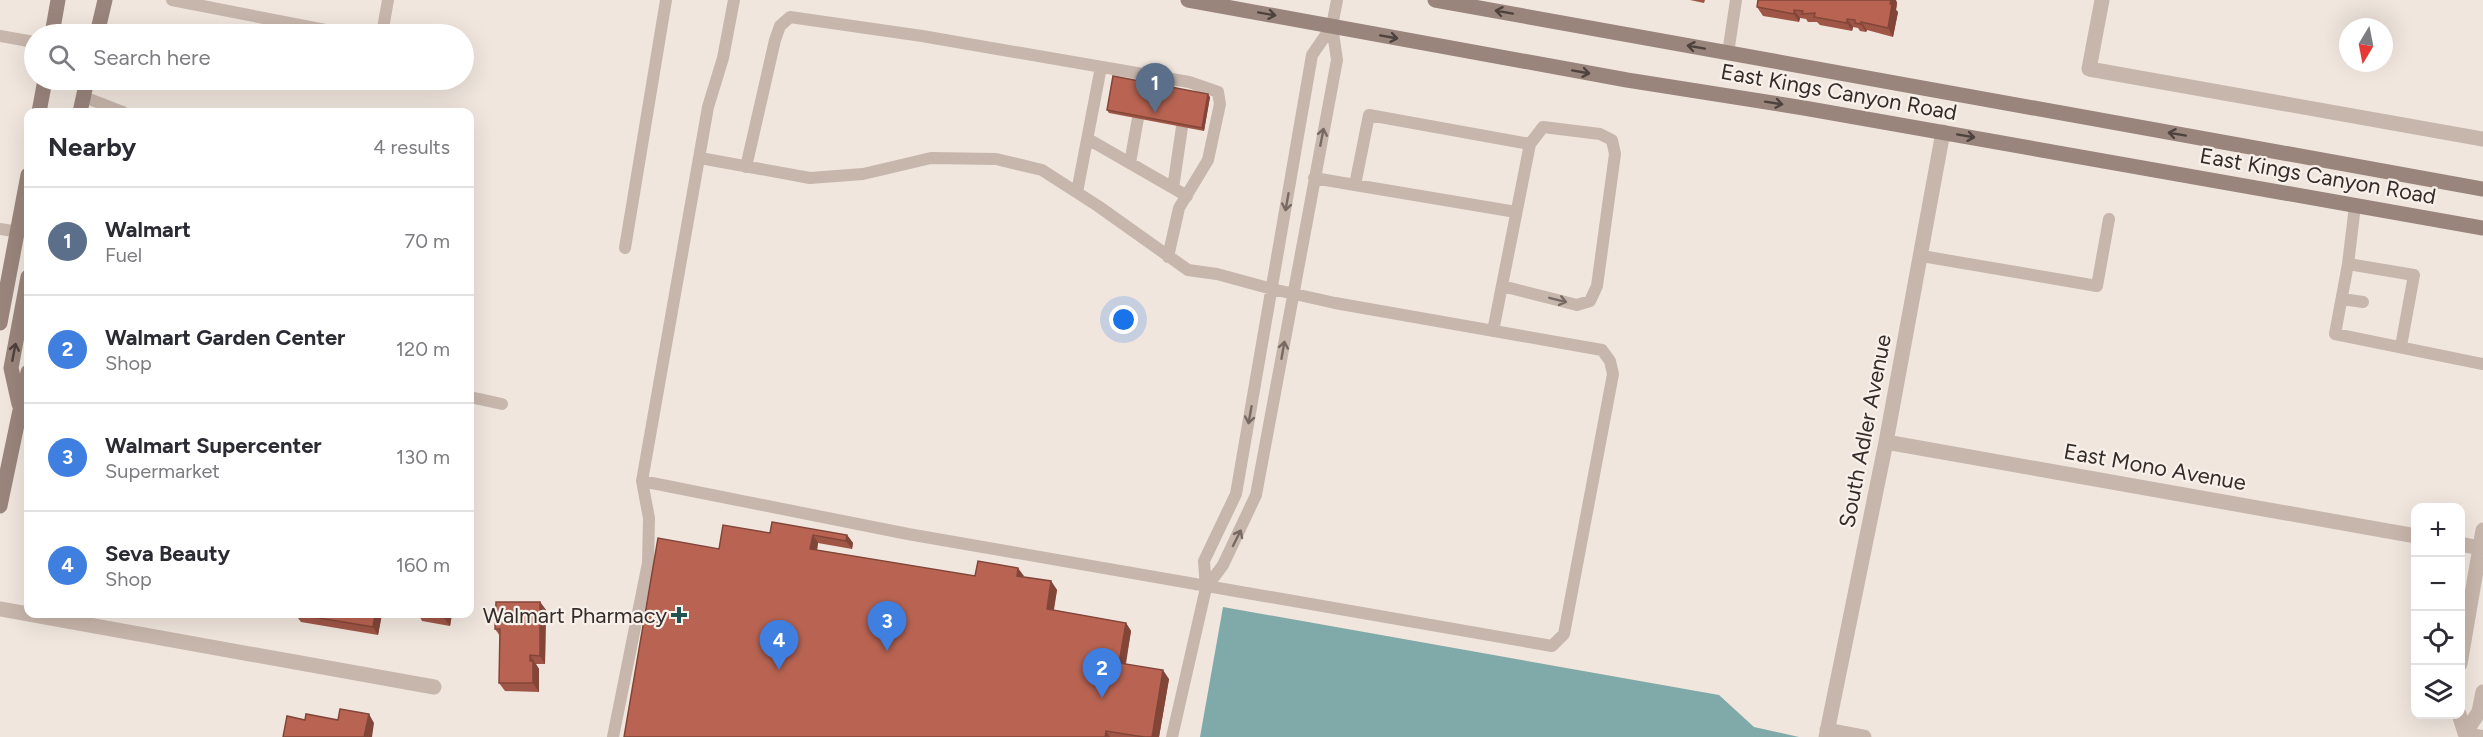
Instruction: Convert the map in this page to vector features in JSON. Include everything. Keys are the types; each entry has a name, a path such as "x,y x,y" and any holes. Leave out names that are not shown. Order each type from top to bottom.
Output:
{"main road":[{"path":"54,24 58,0"},
{"path":"99,24 105,0"},
{"name":"East Kings Canyon Road","path":"1188,0 1627,80 1943,132 2483,228"},
{"name":"East Kings Canyon Road","path":"1436,0 2483,189"},
{"path":"40,108 43,90"},
{"path":"81,108 85,90"},
{"path":"0,323 24,200"},
{"path":"19,231 24,241"},
{"path":"20,410 11,368 24,298"},
{"path":"0,506 24,391"}],"street":[{"path":"2102,0 2090,69 2483,140"},
{"name":"South Adler Avenue","path":"1827,733 1922,256 1943,132"},
{"name":"East Mono Avenue","path":"1886,442 2411,535"},
{"path":"2465,635 2483,530"},
{"path":"2465,545 2480,548"},
{"path":"0,609 24,613"},
{"path":"50,618 434,687"},
{"path":"2465,735 2479,712 2483,692"},
{"path":"2460,719 2465,735"},
{"path":"1827,733 1864,737"}],"lane":[{"path":"172,0 295,24"},
{"path":"384,24 388,0"},
{"path":"625,248 666,0"},
{"path":"613,737 648,563 649,518 642,481 708,107 723,58 734,0"},
{"path":"1206,588 1223,565 1256,495 1337,60 1332,26 1337,0"},
{"path":"1728,53 1736,0"},
{"path":"746,167 775,40 780,26 790,17 922,36 1101,67 1145,80 1218,92 1220,104 1208,160 1179,208 1168,257"},
{"path":"1172,737 1206,588 1204,561 1236,494 1312,55 1332,26"},
{"path":"0,36 24,40"},
{"path":"1077,192 1101,67"},
{"path":"84,97 113,108"},
{"path":"1355,185 1369,115 1530,144"},
{"path":"1130,163 1138,118"},
{"path":"1173,188 1182,127"},
{"path":"1493,331 1530,144 1543,127 1600,134 1612,140 1615,154 1597,286 1590,301 1578,305 1502,286"},
{"path":"1088,139 1187,196"},
{"path":"642,481 908,534 1206,588 1552,646 1564,634 1613,374 1610,361 1602,350 1293,294 1217,274 1188,270 1042,170 996,159 931,158 863,174 810,178 700,159"},
{"path":"1314,178 1516,212"},
{"path":"2355,206 2348,264 2335,334 2483,364"},
{"path":"1922,256 2097,286 2109,219"},
{"path":"0,229 19,231"},
{"path":"2348,264 2414,275 2402,309 2401,346"},
{"path":"2342,299 2363,302"},
{"path":"474,399 502,404"},
{"path":"2465,735 2483,736"}],"water":[{"path":"1223,607 1719,695 1754,727 1799,737 1200,737"}],"building":[{"path":"1758,0 1891,0 1890,4 1892,4 1888,28 1861,22 1861,24 1855,23 1855,20 1847,19 1847,23 1814,17 1815,13 1802,14 1803,11 1794,10 1794,14 1757,7"},
{"path":"1113,76 1208,94 1202,128 1107,110"},
{"path":"772,522 847,535 846,541 813,535 810,549 975,576 978,561 1018,568 1017,576 1051,581 1047,609 1126,623 1119,663 1163,670 1152,737 1106,731 1105,737 624,737 658,538 719,549 723,525 770,533"},
{"path":"496,602 540,602 540,656 530,655 530,661 533,661 533,683 499,683 500,629 495,629"},
{"path":"319,618 374,618 373,627"},
{"path":"340,709 369,714 364,737 283,737 287,716 305,720 306,714 338,720"}],"place":[{"name":"Walmart","path":"1155,113"},
{"name":"Walmart Pharmacy","path":"679,615"},
{"name":"Walmart Supercenter","path":"887,651"},
{"name":"Seva Beauty","path":"779,670"},
{"name":"Walmart Garden Center","path":"1102,698"}]}
